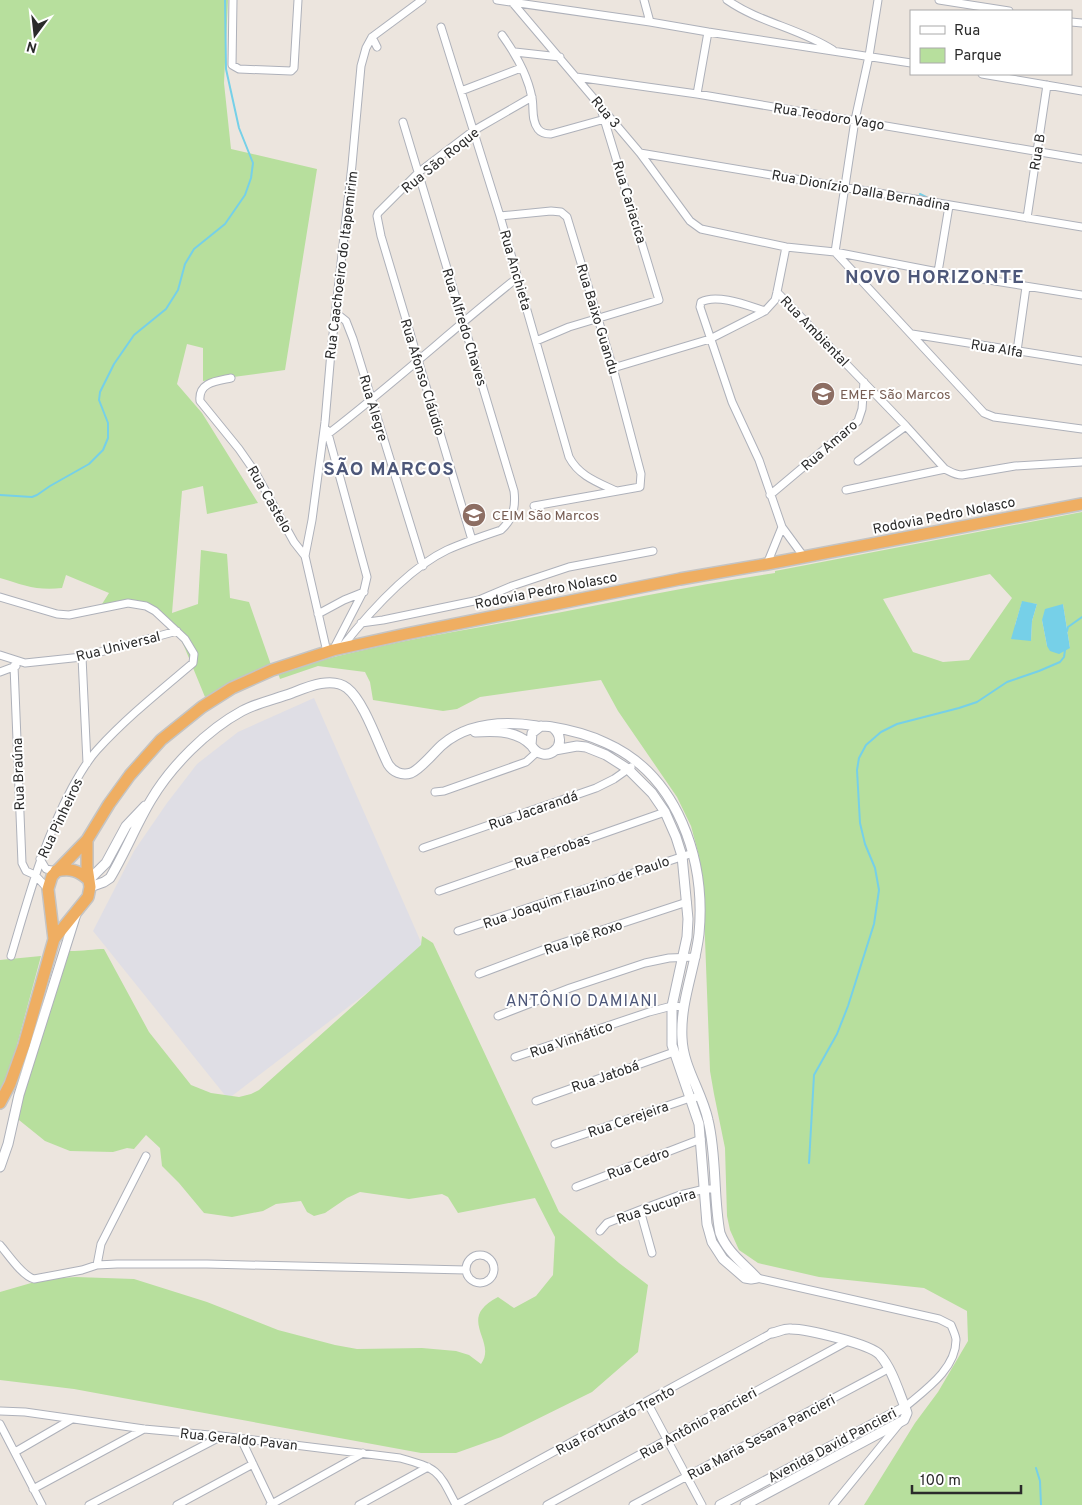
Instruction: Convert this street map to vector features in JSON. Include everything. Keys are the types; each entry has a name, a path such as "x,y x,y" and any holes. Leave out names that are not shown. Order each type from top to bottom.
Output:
{"highway":[{"name":"Rodovia Pedro Nolasco","path":"48,890 52,876 88,840 109,804 130,775 161,740 214,699 232,688 272,670 334,650 680,579 1082,504"},
{"name":"Rodovia Pedro Nolasco","path":"88,840 87,867 89,883"},
{"path":"54,939 88,897 89,883 79,871 68,869 56,871"},
{"path":"0,1103 10,1084 24,1045 54,939 48,890"},
{"path":"50,904 59,912 66,914 77,910"}],"street":[{"path":"233,0 231,59 234,67 291,71 294,68 298,0"},
{"path":"377,47 372,37 422,0"},
{"path":"497,0 550,4 708,32 910,62"},
{"path":"644,0 650,22"},
{"path":"727,0 753,15 812,37 834,51"},
{"path":"835,252 855,120 869,56 878,0"},
{"path":"939,0 1002,10"},
{"name":"Rua 3","path":"512,2 600,104 695,225 710,232 786,247"},
{"name":"Rua Anchieta","path":"441,27 500,216 566,447 573,465 584,476 616,491"},
{"path":"698,94 708,32"},
{"path":"502,35 515,52 532,98 534,118 538,129 546,134 551,134 605,118"},
{"name":"Rua Caachoeiro do Itapemirim","path":"305,556 311,526 325,422 361,66 366,48 372,37"},
{"path":"515,52 560,57"},
{"path":"461,91 521,68"},
{"path":"988,75 1082,90"},
{"name":"Rua Teodoro Vago","path":"576,76 698,94 1082,159"},
{"name":"Rua B","path":"1026,218 1047,85"},
{"name":"Rua São Roque","path":"378,213 419,172 473,131 532,98"},
{"name":"Rua Cariacica","path":"598,318 659,300 600,104"},
{"name":"Rua Alfredo Chaves","path":"403,122 516,502 514,512 501,530 472,540"},
{"name":"Rua Dionízio Dalla Bernadina","path":"640,153 1082,227"},
{"path":"938,272 949,206"},
{"name":"Rua Baixo Guandu","path":"500,216 551,211 560,212 567,217 614,368 640,466 640,488 616,491"},
{"name":"Rua Afonso Cláudio","path":"378,213 377,221 381,236 472,540"},
{"path":"614,368 710,339 766,311 775,300 786,247 835,252 938,272 1082,296"},
{"path":"835,252 984,413 994,417 1082,429"},
{"path":"328,434 372,400 463,321 517,278"},
{"path":"1017,351 1026,287"},
{"name":"Rua Ambiental","path":"777,292 945,469 957,475 1015,466 1082,462"},
{"path":"766,311 721,300 704,300 701,302 700,310 732,402 759,460 782,527 804,557"},
{"name":"Rua Alegre","path":"336,313 346,321 349,328 423,566"},
{"path":"536,341 598,318"},
{"name":"Rua Alfa","path":"912,334 1082,361"},
{"name":"Rua Castelo","path":"231,378 204,386 200,394 200,401 255,472 294,542 305,556 318,614 334,650"},
{"name":"Rua Amaro","path":"770,495 858,421 862,408 864,382"},
{"path":"325,422 365,569 366,584 364,592 334,650"},
{"path":"858,461 906,426"},
{"path":"846,490 945,469"},
{"path":"534,506 616,491"},
{"path":"767,564 782,527"},
{"path":"334,650 386,596 423,566 447,550 472,540"},
{"path":"361,623 479,600 512,586 569,567 653,550"},
{"path":"318,614 364,592"},
{"path":"0,597 57,614 69,615 133,603 152,608 177,631"},
{"name":"Rua Universal","path":"0,655 25,663 82,657 177,631"},
{"name":"Rua Pinheiros","path":"11,956 40,859 62,806 87,764 96,751 128,718 193,663 194,654 192,650 177,631"},
{"path":"82,657 87,764"},
{"path":"0,672 25,663"},
{"name":"Rua Braúna","path":"14,666 20,853 23,867 26,871 35,875 48,890"},
{"path":"89,883 104,882 110,878 151,801 164,781 202,739 244,710 321,684 341,685 346,687 355,696 388,764 399,773 414,772 444,744 465,732 493,724 508,723 552,727 587,735 607,743 637,762 658,783 675,807 694,853 700,902 699,932 696,957 684,1007 683,1047 708,1118 711,1132 717,1221 723,1242 757,1278"},
{"path":"435,792 444,791 526,762 534,748 532,733 541,726"},
{"path":"552,727 560,738 560,742 555,750"},
{"path":"465,732 514,734 526,739 534,748 547,754 555,750 577,746 586,747 628,769 652,793 665,812 676,836 682,856 687,902 686,937 672,1006 671,1038 699,1124 707,1224 712,1242 723,1259 745,1278 757,1278 939,1319 951,1325 956,1339 954,1352 948,1365 939,1377 905,1407 888,1368 878,1353 873,1350 848,1341 790,1328 772,1333"},
{"name":"Rua Jacarandá","path":"423,848 596,788 637,762"},
{"name":"Rua Perobas","path":"439,890 665,812"},
{"name":"Rua Joaquim Flauzino de Paulo","path":"458,931 694,853"},
{"path":"40,859 46,869 56,871"},
{"name":"Rua Ipê Roxo","path":"480,974 556,945 687,902"},
{"path":"0,1167 8,1144 19,1095 77,910"},
{"path":"498,1016 570,988 644,963 662,959 696,957"},
{"name":"Rua Vinhático","path":"515,1058 672,1006 684,1007"},
{"name":"Rua Jatobá","path":"536,1100 674,1052"},
{"name":"Rua Cerejeira","path":"555,1144 690,1098 700,1097"},
{"name":"Rua Cedro","path":"576,1187 701,1139"},
{"path":"96,1264 101,1244 146,1156"},
{"name":"Rua Sucupira","path":"600,1231 607,1223 640,1210 705,1189 716,1189"},
{"path":"640,1210 652,1253"},
{"path":"0,1245 21,1270 32,1279 82,1270 96,1264 208,1264 466,1270"},
{"path":"477,1255 489,1258 495,1268 491,1279 480,1283 469,1278 466,1270 468,1263 477,1255"},
{"name":"Rua Fortunato Trento","path":"456,1505 772,1333"},
{"name":"Rua Antônio Pancieri","path":"547,1505 848,1341"},
{"name":"Rua Maria Sesana Pancieri","path":"633,1505 888,1368"},
{"path":"647,1402 702,1505"},
{"name":"Avenida David Pancieri","path":"720,1505 905,1407 906,1415 902,1421 745,1505"},
{"name":"Rua Geraldo Pavan","path":"0,1411 25,1412 144,1429 221,1436 400,1458 438,1472 456,1505"},
{"path":"15,1452 72,1419"},
{"path":"833,1505 902,1421"},
{"path":"0,1424 42,1505"},
{"path":"33,1489 144,1429"},
{"path":"89,1505 221,1436"},
{"path":"241,1439 271,1505 363,1453"},
{"path":"177,1505 253,1464"},
{"path":"359,1505 428,1467"}],"shaded area":[{"path":"314,698 424,949 228,1099 93,931 134,851 197,764 238,732"}],"green space":[{"path":"0,0 228,0 224,83 231,149 317,169 285,370 203,381 203,348 187,344 177,384 202,413 258,503 207,514 203,486 182,491 172,613 198,604 201,550 227,554 230,598 249,602 271,665 205,697 176,630 154,608 130,600 97,612 109,593 66,575 62,588 53,589 30,587 0,578"},
{"path":"1082,512 1082,1505 864,1505 915,1423 938,1392 968,1341 967,1311 924,1288 819,1277 758,1263 739,1250 730,1230 727,1216 725,1148 710,1071 703,886 699,856 691,826 677,797 618,711 601,680 480,697 457,709 443,711 373,700 370,682 365,672 318,666 280,679 278,673 402,642 775,573 775,571","holes":["990,574 1012,598 969,660 943,662 913,652 883,599","1022,602 1037,604 1032,621 1031,641 1015,625","1063,604 1070,648 1047,646 1042,620"]},
{"path":"422,936 433,943 559,1212 648,1285 638,1352 592,1392 501,1437 456,1453 421,1453 74,1389 0,1380 0,1292 45,1279 76,1277 134,1279 207,1302 278,1330 335,1345 357,1349 422,1348 456,1351 469,1355 481,1364 485,1355 485,1347 478,1322 480,1314 486,1305 498,1297 514,1308 536,1296 553,1275 555,1237 535,1198 458,1213 448,1197 442,1194 409,1199 360,1192 347,1198 325,1213 314,1216 307,1212 301,1201 276,1204 263,1211 232,1217 204,1213 162,1166 160,1148 146,1135 134,1149 127,1148 113,1152 70,1151 45,1141 14,1116 16,1114 12,1101 24,1071 61,950 104,949 149,1032 191,1085 211,1093 239,1097 259,1090 421,945"},
{"path":"41,956 13,1060 0,1093 0,960"}],"water":[{"path":"1022,601 1037,604 1032,621 1031,641 1011,639"},
{"path":"1063,604 1070,648 1059,654 1050,651 1047,646 1042,620 1045,609"}],"waterway":[{"path":"0,495 32,497 37,495 89,464 103,450 108,438 108,423 99,400 100,392 114,364 134,335 166,309 178,290 185,264 194,249 225,224 245,195 251,178 253,163 239,128 226,69 225,0"},
{"path":"920,194 926,197"},
{"path":"1067,631 1068,627 1082,617"},
{"path":"809,1163 814,1075 837,1034 848,1006 874,924 879,890 875,868 865,844 860,823 857,770 859,758 866,745 881,732 897,724 977,702 1007,682 1060,662 1064,657 1065,650"},
{"path":"1036,1468 1040,1481 1041,1505"}],"place":[{"name":"EMEF São Marcos","path":"823,394"},
{"name":"CEIM São Marcos","path":"474,515"}],"district":[{"name":"NOVO HORIZONTE","path":"935,276"},
{"name":"SÃO MARCOS","path":"389,468"},
{"name":"ANTÔNIO DAMIANI","path":"582,1000"}]}
